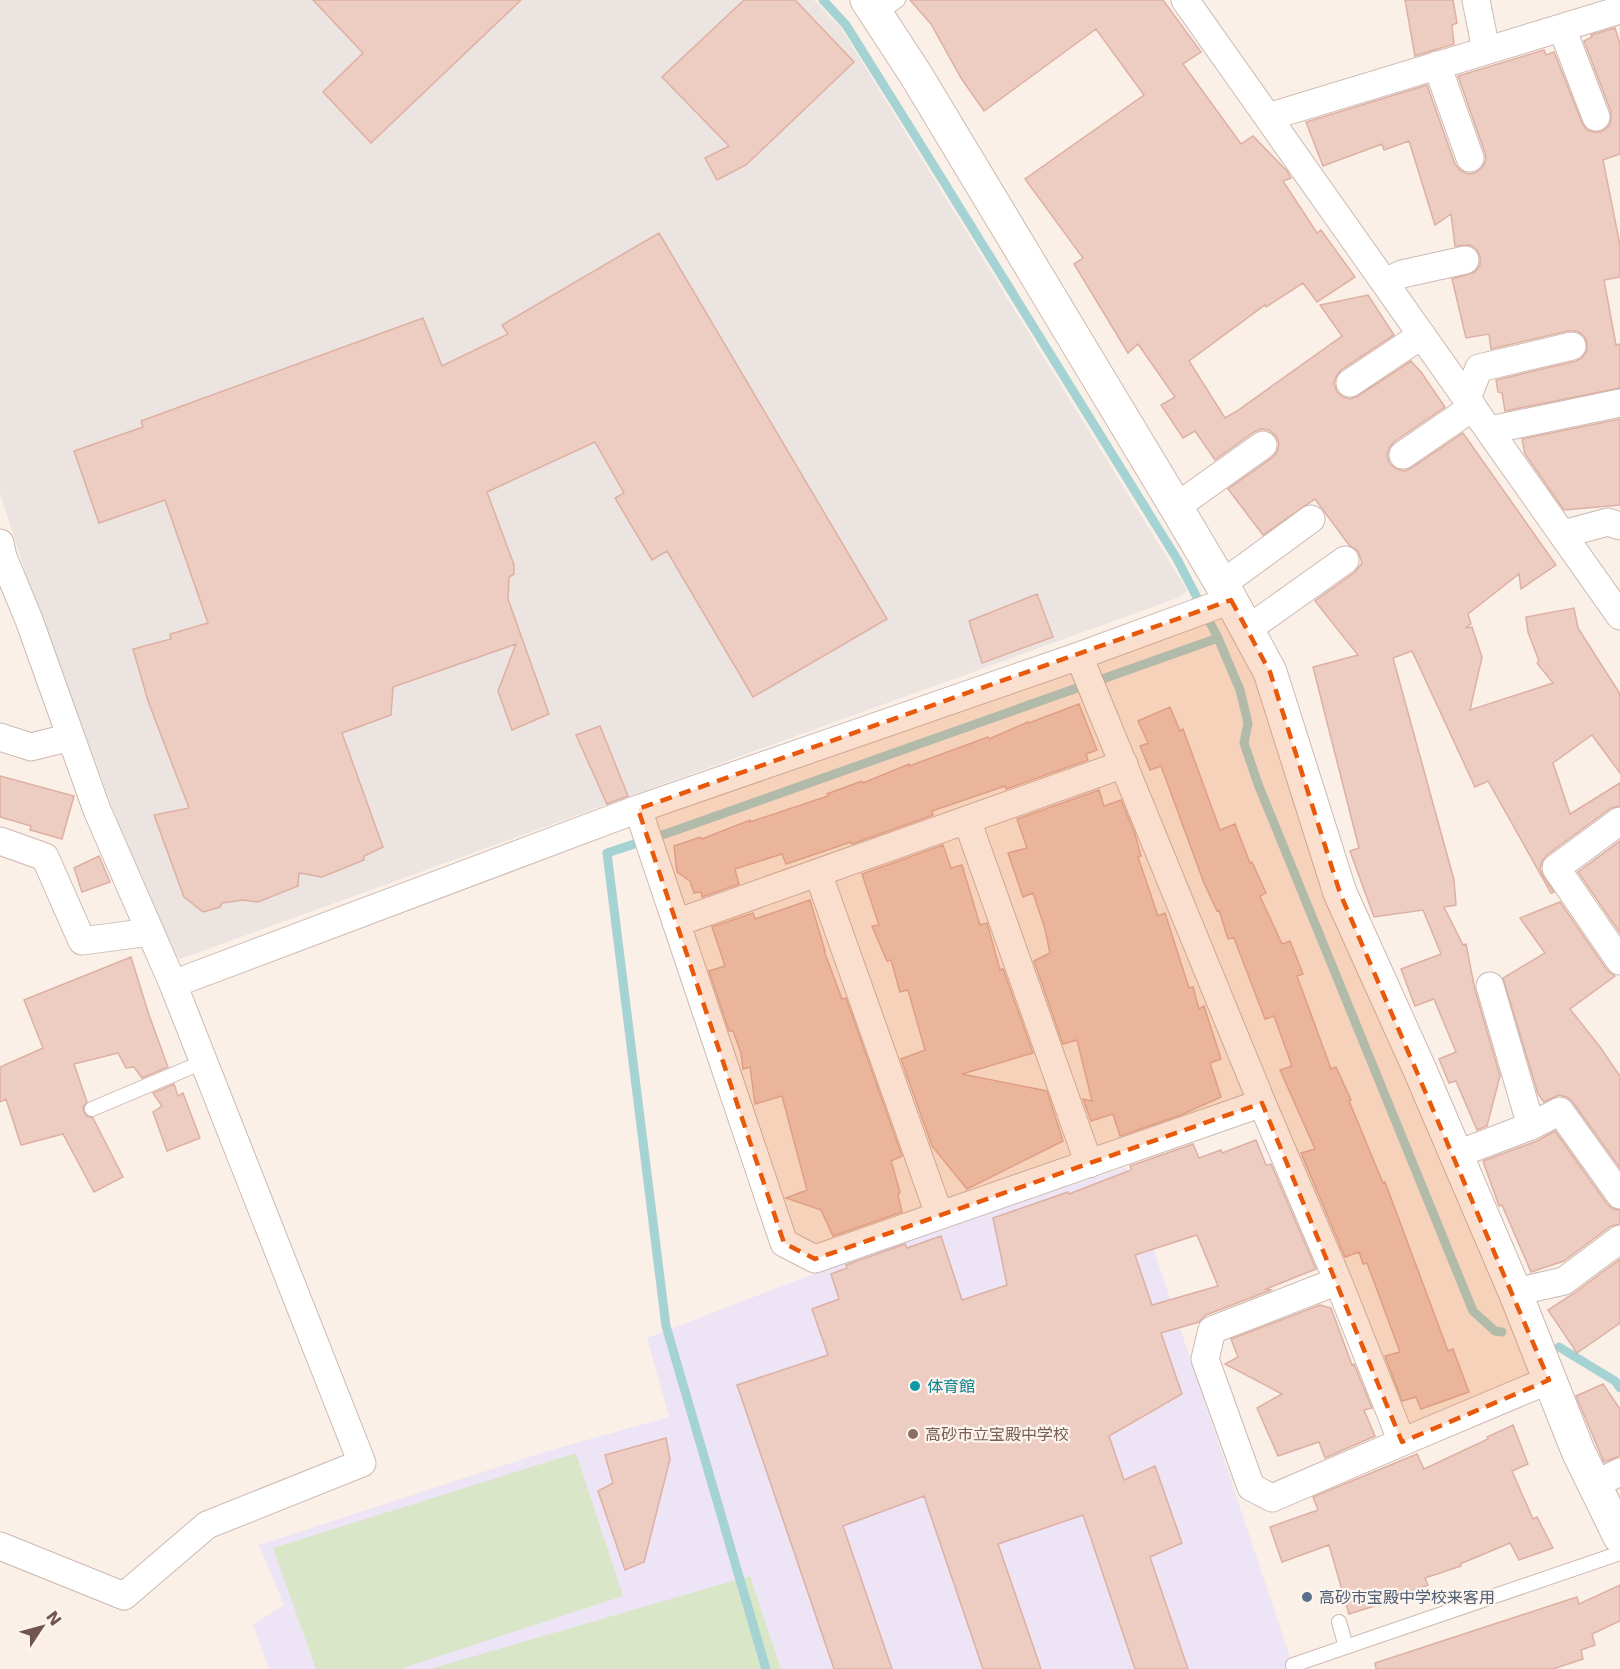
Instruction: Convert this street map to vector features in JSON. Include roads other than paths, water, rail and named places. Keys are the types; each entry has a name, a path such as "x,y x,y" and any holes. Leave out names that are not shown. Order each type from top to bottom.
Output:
{"street":[{"path":"1185,0 1620,616"},
{"path":"1476,0 1486,50"},
{"path":"881,5 916,75 1227,592 1270,672 1340,893 1419,1068 1515,1292 1578,1451 1607,1478 1620,1537"},
{"path":"1268,117 1620,10"},
{"path":"1562,28 1596,117"},
{"path":"1437,65 1470,158"},
{"path":"1385,282 1402,274 1465,260"},
{"path":"1350,383 1422,335"},
{"path":"1402,455 1470,402 1479,368 1572,346"},
{"path":"1490,430 1620,403"},
{"path":"1176,507 1263,445"},
{"path":"173,984 638,809 1087,675 1227,592 1311,519"},
{"path":"1563,534 1608,522 1620,526"},
{"path":"0,1546 124,1596 207,1525 362,1463 173,984 97,810 1,552"},
{"path":"1248,629 1345,560"},
{"path":"1087,675 1262,1103 1338,1281 1402,1442"},
{"path":"0,737 31,747 71,736"},
{"path":"676,923 1125,764"},
{"path":"638,809 784,1243 814,1260 939,1214 1262,1103"},
{"path":"967,820 1089,1164"},
{"path":"1620,821 1556,868 1620,961"},
{"path":"0,841 45,857 82,941 150,932"},
{"path":"818,873 939,1214"},
{"path":"1490,986 1531,1126"},
{"path":"1455,1155 1531,1126 1560,1111 1620,1195"},
{"path":"1515,1292 1564,1281 1620,1239"},
{"path":"1338,1281 1212,1330 1205,1359 1251,1486 1272,1498 1549,1380"}],"lane":[{"path":"92,1109 203,1062"},
{"path":"1293,1665 1311,1664 1346,1647 1620,1553"},
{"path":"1339,1622 1346,1647"}],"waterway":[{"path":"766,1669 666,1326 607,853 1218,638 1177,559 916,137 846,25 823,0"},
{"path":"1218,638 1240,690 1248,723 1244,743 1258,784 1473,1311 1495,1331 1502,1332"},
{"path":"1559,1347 1615,1381 1620,1388"}],"place":[{"name":"体育館","path":"915,1386"},
{"name":"高砂市立宝殿中学校","path":"913,1434"},
{"name":"高砂市宝殿中学校来客用","path":"1307,1597"}]}
